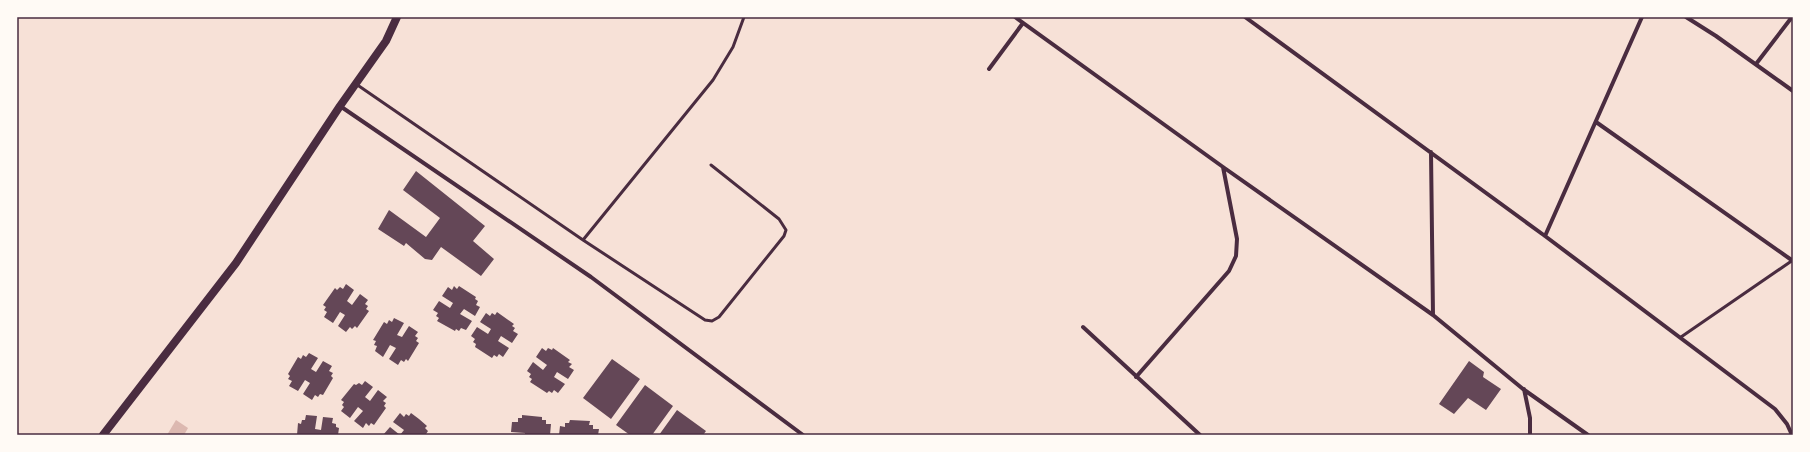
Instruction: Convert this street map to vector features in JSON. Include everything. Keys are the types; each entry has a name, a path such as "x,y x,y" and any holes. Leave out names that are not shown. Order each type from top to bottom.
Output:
{"main road":[{"path":"103,435 236,263 340,106 386,41 397,17"}],"street":[{"path":"1015,17 1223,167 1433,315 1523,389 1588,435"},
{"path":"1246,17 1681,337 1775,409 1787,424 1792,435"},
{"path":"1544,236 1642,17"},
{"path":"1686,17 1793,91"},
{"path":"1756,64 1792,17"},
{"path":"989,70 1023,23"},
{"path":"340,106 591,277 803,435"},
{"path":"1596,122 1793,261"},
{"path":"1431,152 1433,315"},
{"path":"1136,376 1229,271 1236,256 1237,239 1223,167"},
{"path":"1083,327 1200,435"},
{"path":"1523,389 1530,418 1530,435"}],"lane":[{"path":"583,240 713,80 733,47 744,17"},
{"path":"356,84 583,240 706,320 712,321 719,317 784,236 786,230 779,219 711,165"},
{"path":"1681,337 1793,261"}],"shaded area":[{"path":"176,420 188,428 184,435 167,435"}],"building":[{"path":"416,171 485,226 473,241 494,259 481,276 441,247 432,260 425,259 406,243 404,246 378,229 389,210 426,237 440,218 403,190"},
{"path":"346,284 354,290 347,301 352,305 360,294 368,300 365,304 368,306 366,309 369,311 357,328 355,326 352,329 350,327 346,332 338,326 345,315 340,312 333,323 324,317 327,312 324,310 326,307 323,305 335,288 337,290 340,287 343,289"},
{"path":"454,286 457,289 459,286 476,297 475,299 478,301 476,305 480,307 475,316 464,309 460,314 472,321 466,330 461,328 459,331 456,329 455,331 437,321 439,318 436,316 438,313 433,310 439,301 450,308 453,303 442,296 448,287 452,290"},
{"path":"497,312 514,324 512,326 515,328 513,331 518,334 512,343 501,336 498,341 509,348 503,357 499,354 497,357 494,355 492,358 475,347 476,344 473,342 475,339 471,336 477,327 488,334 491,329 480,322 486,313 490,316 492,313 495,315"},
{"path":"394,318 404,323 397,335 402,337 409,326 418,332 415,336 418,338 416,341 419,343 408,361 406,359 404,362 401,360 398,365 389,359 396,348 390,345 383,357 375,351 377,346 374,345 376,341 373,340 384,322 387,324 389,320 392,322"},
{"path":"542,348 546,351 548,348 552,350 553,348 570,360 568,362 572,364 569,367 574,370 568,379 557,372 554,377 565,384 558,393 554,390 552,393 549,391 547,393 530,382 532,379 529,377 531,374 527,371 533,362 543,370 547,365 536,357"},
{"path":"309,353 318,358 311,369 316,372 323,361 332,366 329,371 333,373 331,376 333,378 323,395 320,394 318,397 315,395 312,400 303,394 310,383 305,380 298,391 289,386 292,381 288,379 290,376 288,374 298,357 301,359 303,355 306,357"},
{"path":"612,359 640,379 611,419 583,398"},
{"path":"1469,361 1484,372 1483,377 1501,389 1486,410 1468,398 1454,414 1439,404"},
{"path":"365,381 373,387 365,397 370,401 378,390 387,397 383,401 386,403 384,406 386,408 374,425 371,423 369,426 366,423 363,428 354,421 363,411 358,407 350,418 341,411 344,407 342,405 344,402 341,400 354,384 356,385 359,383 362,385"},
{"path":"645,385 673,406 652,435 630,435 616,425"},
{"path":"677,410 706,431 703,435 659,435"},
{"path":"400,413 404,417 406,414 409,416 411,413 419,419 427,426 425,428 428,431 426,434 428,435 400,435 404,430 393,422"},
{"path":"306,415 317,416 315,429 321,430 323,417 333,418 332,423 336,424 336,427 339,428 338,435 297,435 298,423 301,424 302,420 305,420"},
{"path":"522,415 542,417 542,420 546,420 546,424 551,424 550,435 525,435 525,433 511,432 512,422 518,422 518,418 522,418"},
{"path":"570,420 590,421 589,425 593,425 593,429 599,429 598,435 559,435 560,426 565,427 565,423 569,423"},
{"path":"390,427 400,435 383,435"}]}
